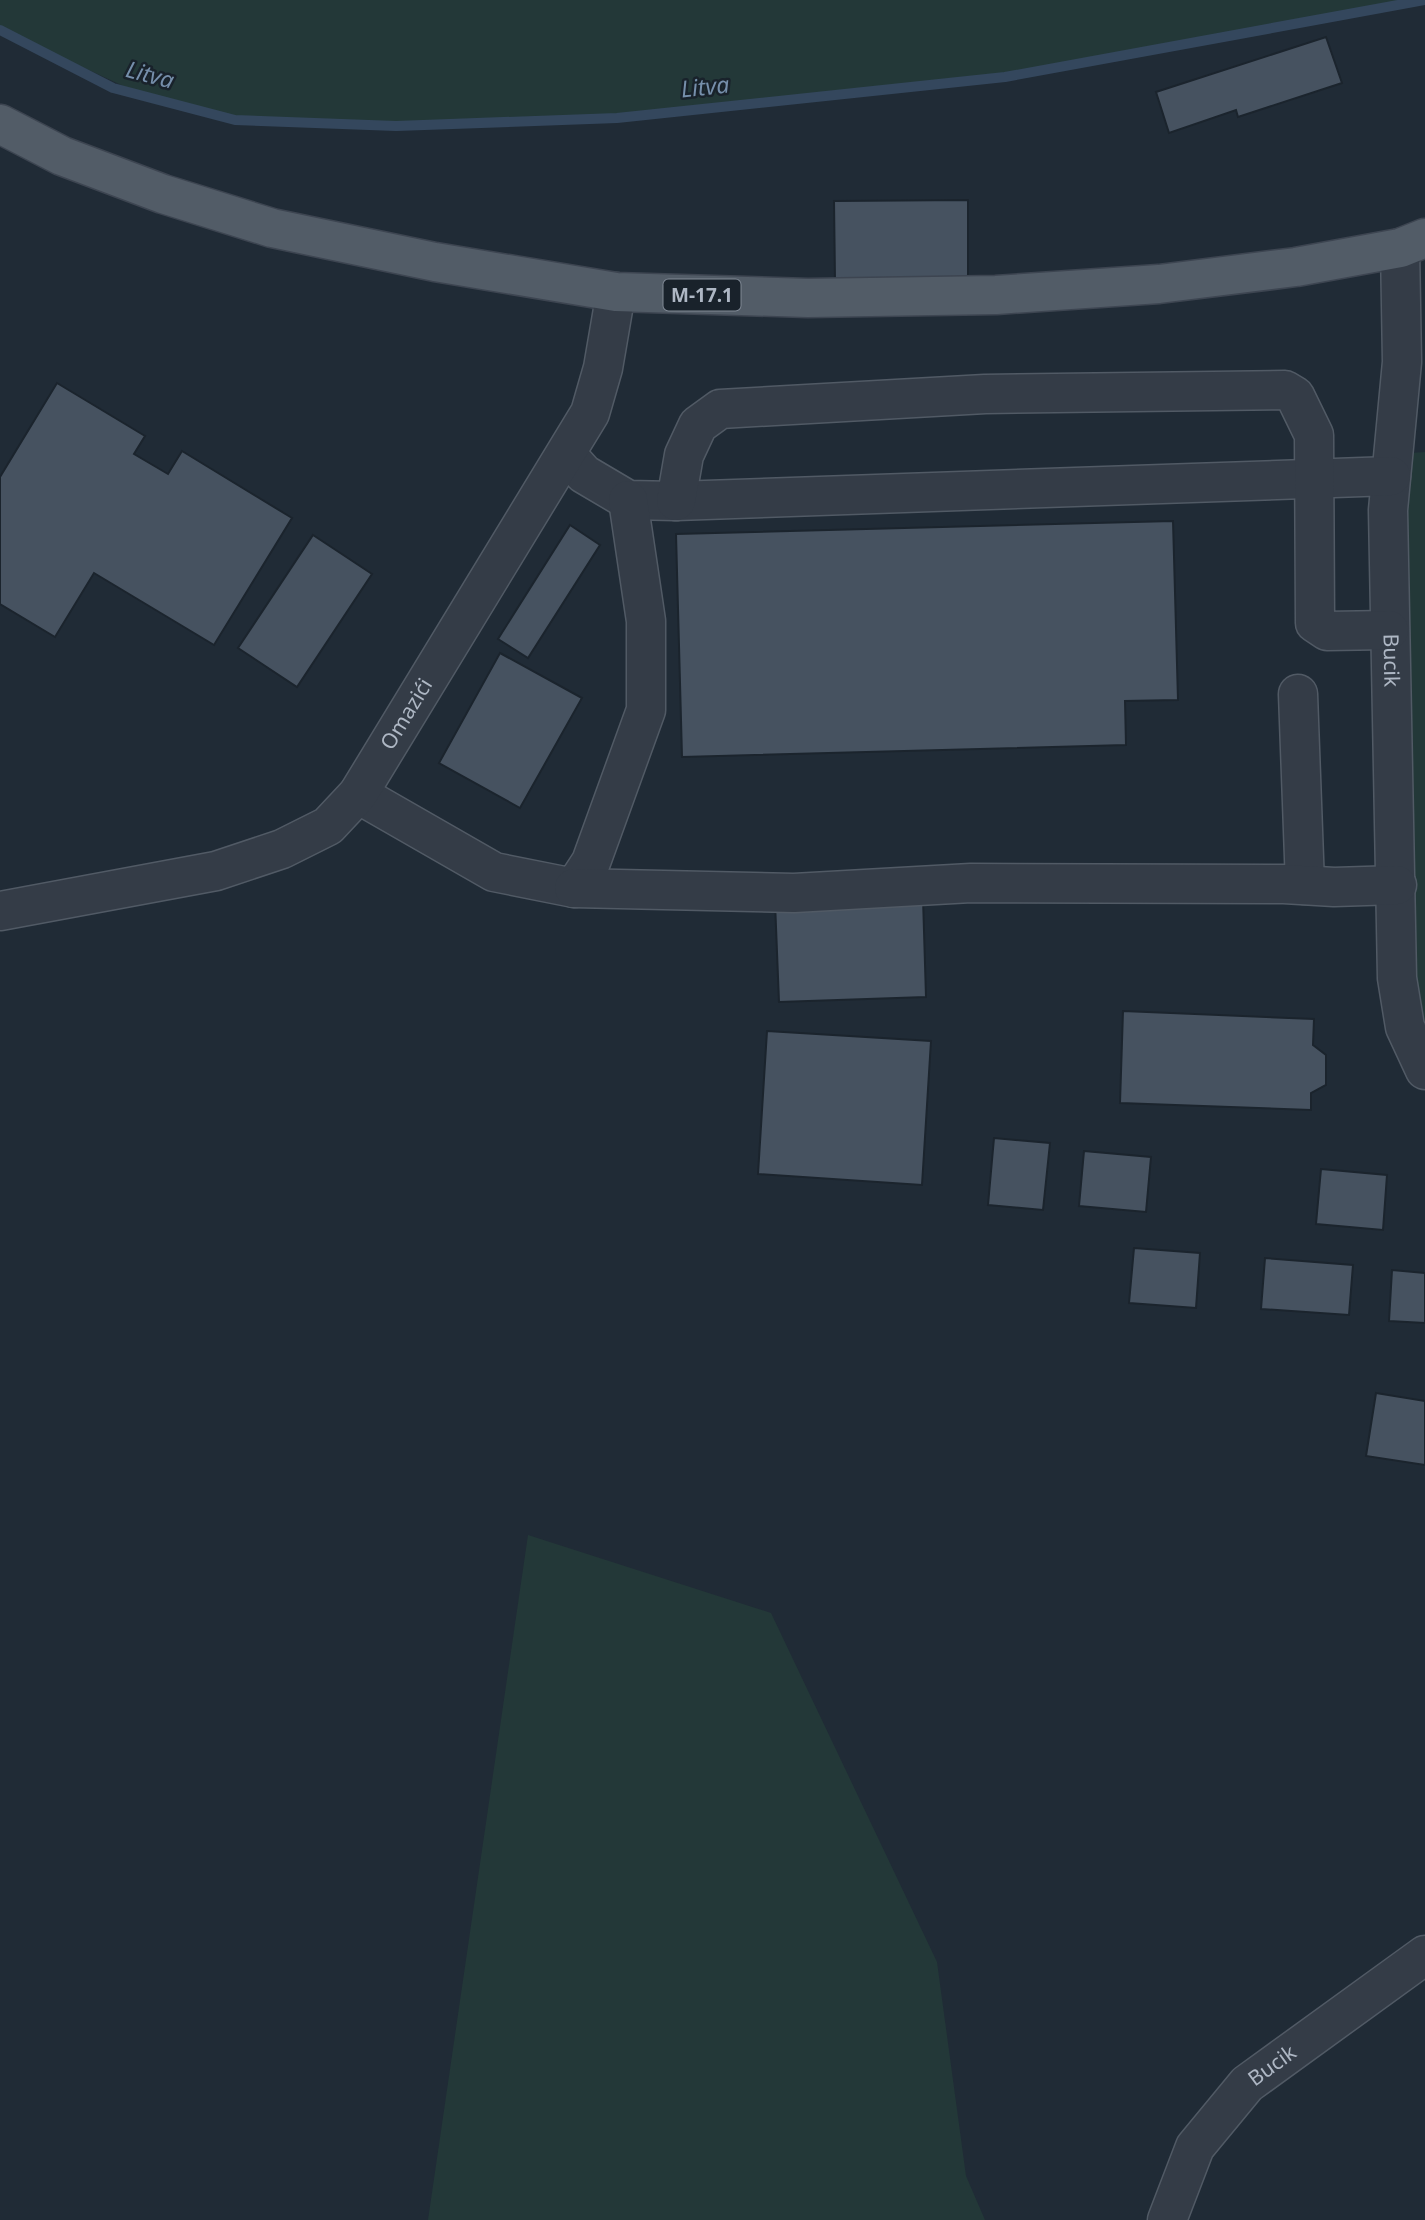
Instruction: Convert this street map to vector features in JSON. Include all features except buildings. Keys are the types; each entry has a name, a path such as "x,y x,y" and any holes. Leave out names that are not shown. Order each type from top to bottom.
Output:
{"main road":[{"name":"M-17.1","path":"0,124 62,156 163,194 272,228 435,262 616,292 808,298 996,295 1159,284 1296,267 1413,243"}],"street":[{"name":"Bucik","path":"1413,243 1391,476 1389,629 1398,978 1405,1027 1425,1070"},
{"name":"Omazići","path":"0,911 216,871 282,849 328,826 358,794 590,412 603,368 616,292"},
{"path":"676,501 684,455 698,425 720,409 985,394 1285,390 1295,396 1314,435 1315,623 1327,631 1389,629"},
{"path":"566,454 584,474 628,500 676,501 1316,481 1391,476"},
{"path":"574,888 591,862 646,710 646,621 628,500"},
{"path":"1298,694 1305,885"},
{"path":"358,794 494,872 574,888 753,893 971,883 1397,885"},
{"name":"Bucik","path":"1167,2220 1195,2147 1247,2084 1425,1955"}],"green space":[{"path":"0,0 1425,0 1005,77 617,118 396,126 235,120 156,101 0,29"},
{"path":"1425,452 1425,1022 1415,1022 1396,454"},
{"path":"528,1535 771,1613 937,1962 966,2176 985,2220 428,2220"}],"waterway":[{"name":"Litva","path":"0,30 113,88 235,120 396,126 617,118 1005,77 1425,0"}]}
